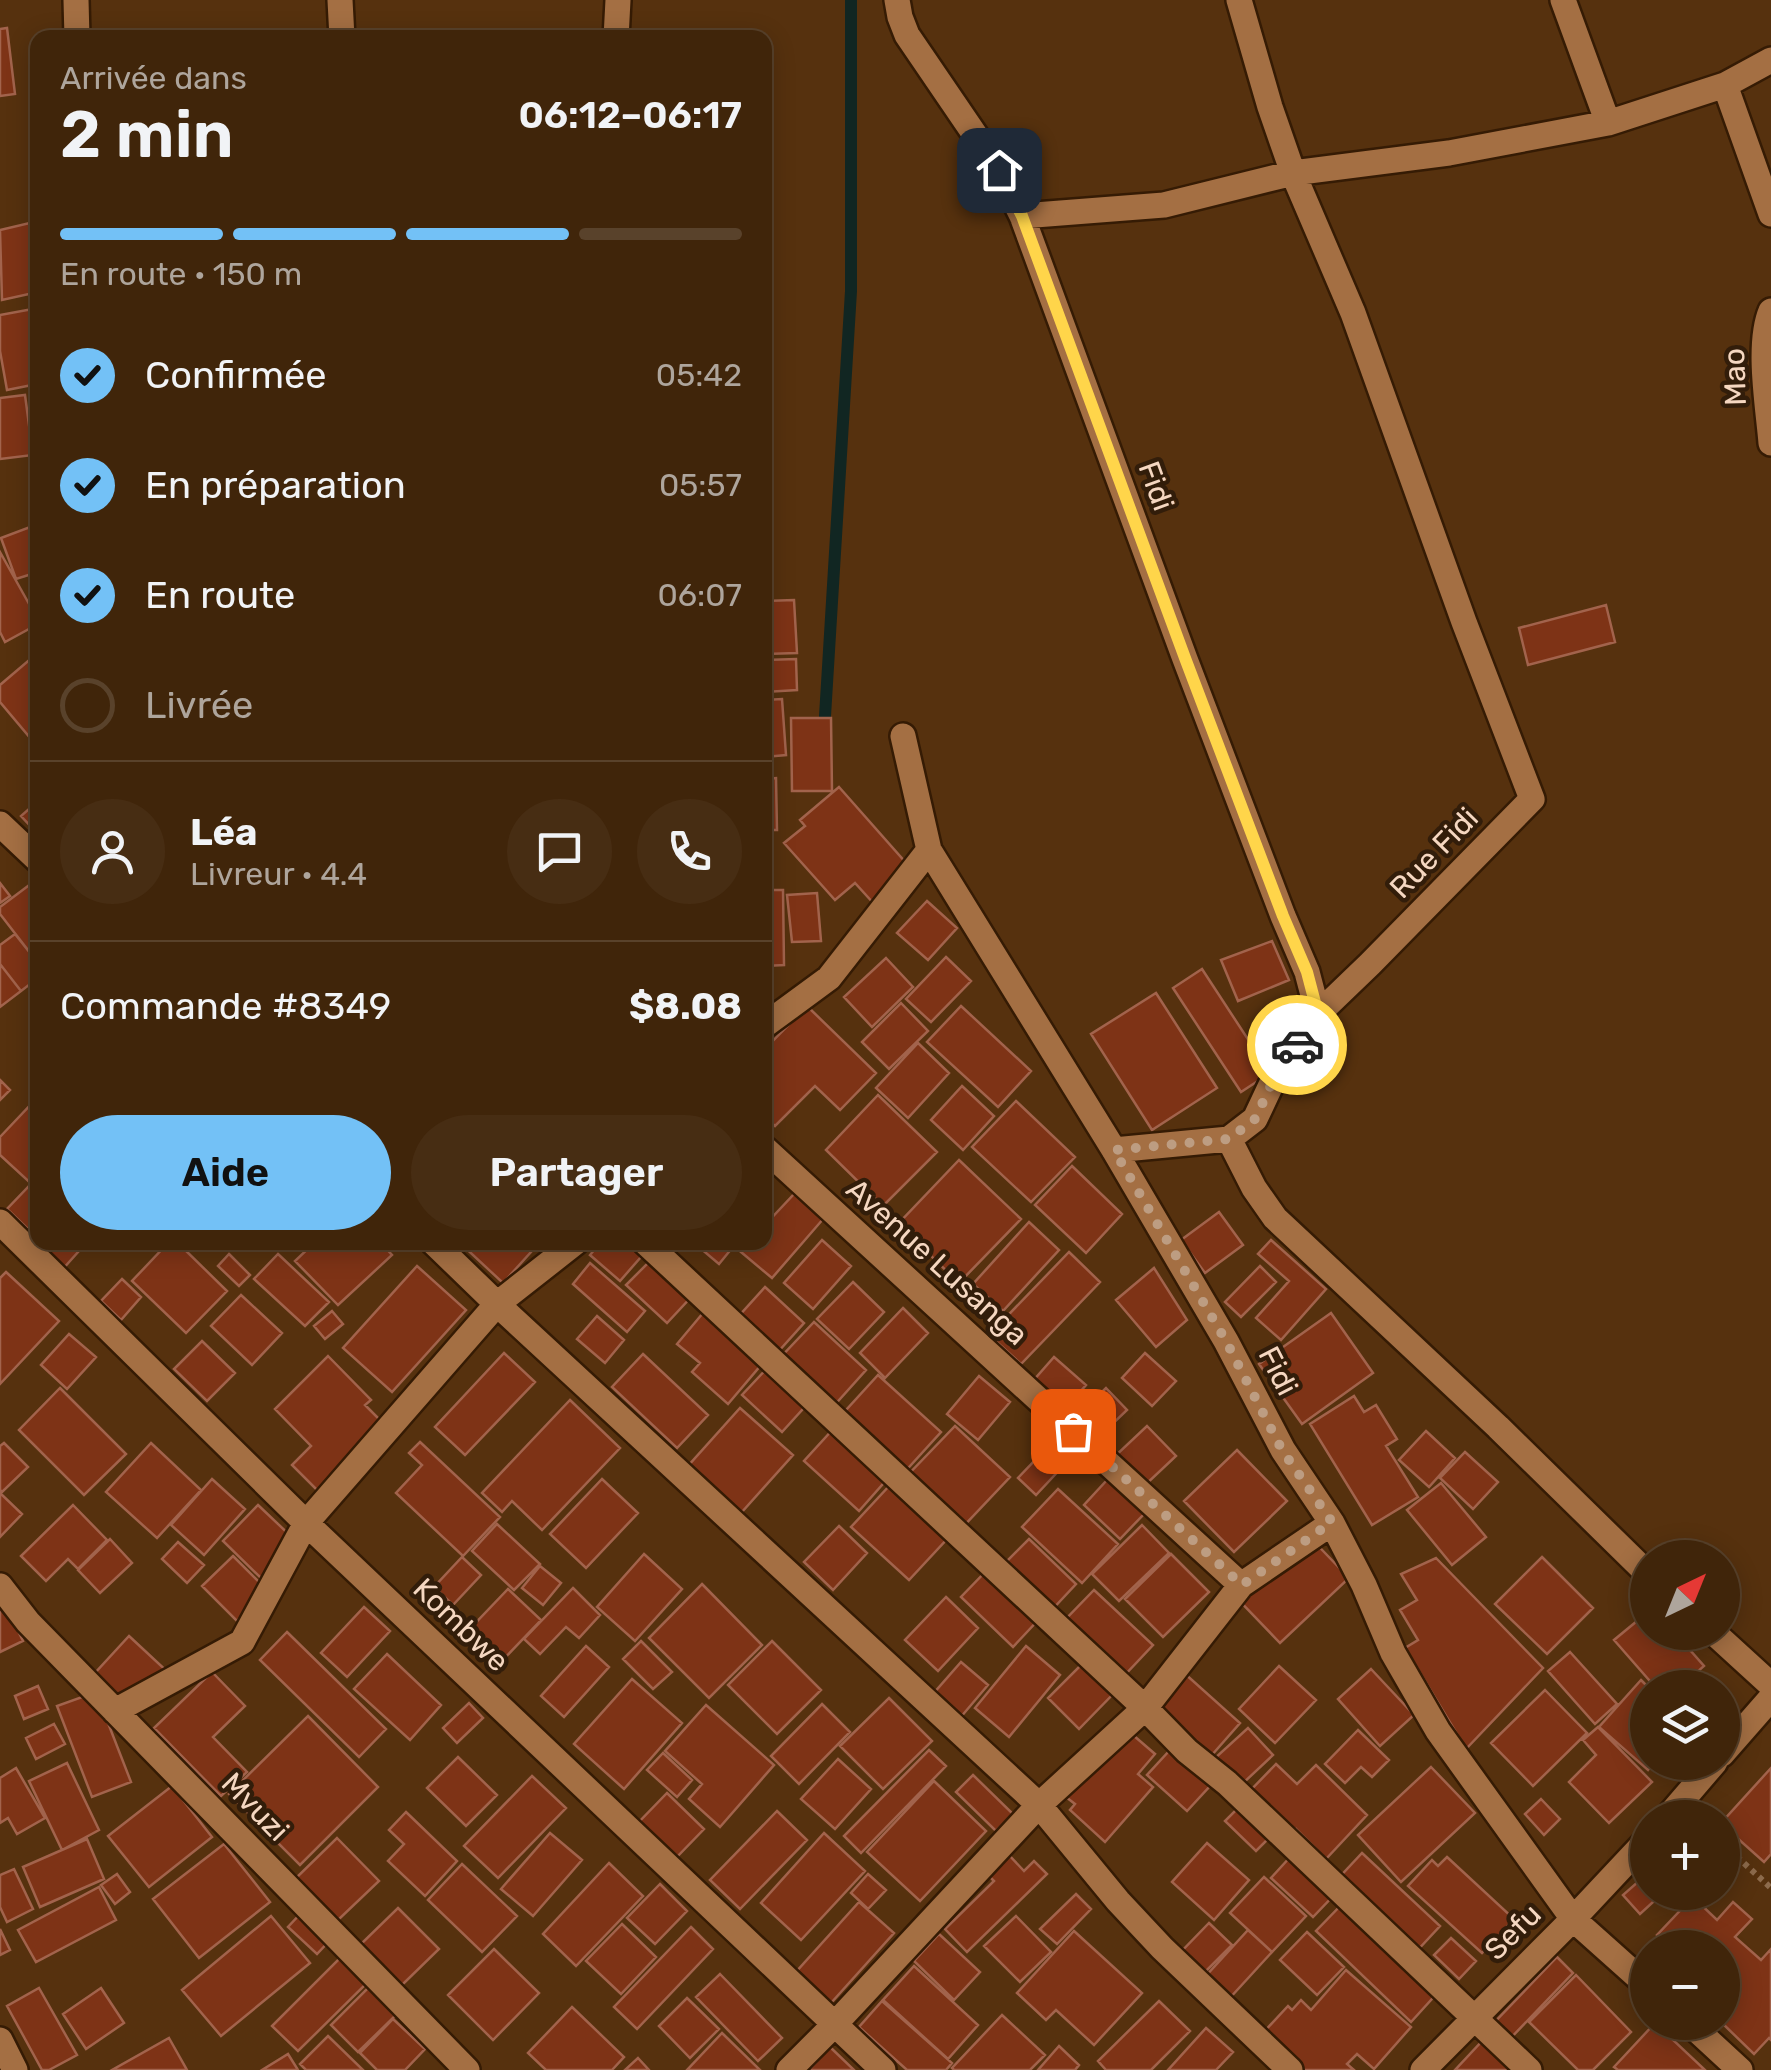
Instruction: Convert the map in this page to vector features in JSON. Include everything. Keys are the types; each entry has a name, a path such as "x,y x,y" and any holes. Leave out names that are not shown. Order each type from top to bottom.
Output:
{"street":[{"path":"76,0 77,30"},
{"path":"340,0 342,30"},
{"path":"616,30 618,0"},
{"name":"Fidi","path":"897,0 907,35 999,170 1022,216 1185,658 1307,972 1318,1014"},
{"name":"Rue Fidi","path":"1229,1139 1255,1119 1271,1085 1318,1014 1532,798 1353,313 1293,174 1239,0"},
{"path":"1563,0 1608,123"},
{"path":"1022,216 1164,205 1293,174 1449,153 1608,123 1725,86 1771,60"},
{"path":"1725,86 1771,214"},
{"name":"Mao","path":"1771,310 1766,323 1765,374 1771,443"},
{"name":"Fidi","path":"903,736 929,850 1114,1150 1226,1341 1282,1450 1332,1522 1393,1653 1438,1731 1573,1919 1630,1970"},
{"path":"0,824 30,852"},
{"path":"772,1020 829,978 929,850"},
{"path":"1114,1150 1229,1139 1254,1188 1276,1218 1630,1556"},
{"name":"Avenue Lusanga","path":"772,1155 1242,1585"},
{"name":"Kombwe","path":"0,1222 306,1522 883,2070"},
{"path":"441,1250 1039,1804 1118,1901 1290,2070"},
{"path":"115,1711 242,1642 306,1522 496,1304 566,1250"},
{"path":"655,1250 1529,2070"},
{"path":"790,2070 1039,1804 1145,1708 1242,1585 1332,1522"},
{"name":"Mvuzi","path":"0,1586 28,1622 467,2070"},
{"path":"1732,1650 1771,1685"},
{"path":"1740,1733 1771,1698"},
{"path":"1683,1800 1700,1780"},
{"name":"Sefu","path":"1423,2070 1630,1858"},
{"path":"0,2040 15,2070"},
{"path":"1708,2040 1740,2070"}],"path":[{"path":"1740,1860 1771,1888"}],"building":[{"path":"7,28 15,94 0,96 0,29"},
{"path":"30,223 30,294 2,300 0,230"},
{"path":"30,309 30,385 7,390 0,351 0,315"},
{"path":"25,395 30,455 0,459 0,398"},
{"path":"30,527 30,575 16,579 1,538"},
{"path":"0,552 30,606 30,628 5,642 0,632"},
{"path":"794,600 797,653 772,654 772,601"},
{"path":"1606,605 1615,642 1528,665 1519,628"},
{"path":"30,659 30,738 0,702 0,685"},
{"path":"796,659 797,690 772,692 772,660"},
{"path":"782,699 786,755 772,756 772,700"},
{"path":"791,718 831,718 832,791 792,791"},
{"path":"772,778 776,778 777,830 772,830"},
{"path":"839,787 914,872 876,906 855,883 835,900 784,843 805,826 800,820"},
{"path":"30,808 30,826 21,816"},
{"path":"0,883 10,896 0,903"},
{"path":"30,884 30,953 0,914 0,907"},
{"path":"772,890 783,890 784,965 772,966"},
{"path":"817,893 821,941 792,942 787,895"},
{"path":"927,901 957,928 928,960 897,933"},
{"path":"15,934 30,953 30,984 21,991 0,964 0,945"},
{"path":"1272,941 1289,980 1238,1001 1221,960"},
{"path":"946,957 971,981 931,1022 906,999"},
{"path":"886,958 913,987 872,1027 844,997"},
{"path":"0,964 21,991 0,1007"},
{"path":"1202,969 1270,1073 1241,1092 1173,988"},
{"path":"1156,993 1217,1088 1152,1130 1091,1034"},
{"path":"901,1003 928,1031 889,1069 862,1042"},
{"path":"807,1006 876,1073 840,1110 815,1086 775,1126 772,1042"},
{"path":"961,1006 1031,1071 998,1107 927,1042"},
{"path":"918,1043 949,1073 908,1118 876,1088"},
{"path":"0,1080 10,1090 0,1100"},
{"path":"962,1086 994,1116 963,1150 931,1120"},
{"path":"878,1095 937,1152 883,1206 826,1150"},
{"path":"1016,1101 1075,1157 1031,1202 972,1147"},
{"path":"30,1105 30,1183 0,1155 0,1137"},
{"path":"959,1160 1021,1219 959,1283 898,1224"},
{"path":"1072,1166 1122,1214 1086,1253 1035,1205"},
{"path":"30,1185 30,1229 7,1209"},
{"path":"795,1193 824,1218 772,1278 741,1252 772,1250 772,1218"},
{"path":"1219,1212 1243,1245 1205,1273 1181,1240"},
{"path":"1029,1222 1059,1250 1003,1311 973,1284"},
{"path":"822,1240 851,1266 813,1309 784,1283"},
{"path":"1271,1240 1326,1289 1281,1340 1256,1318 1289,1281 1258,1254"},
{"path":"37,1250 80,1250 61,1271"},
{"path":"161,1250 185,1250 227,1291 186,1333 132,1281"},
{"path":"307,1250 387,1250 392,1255 338,1305 295,1261"},
{"path":"468,1250 533,1250 503,1283"},
{"path":"594,1250 647,1250 620,1281 590,1255"},
{"path":"702,1250 730,1250 719,1264"},
{"path":"1069,1252 1100,1282 1021,1364 989,1335"},
{"path":"229,1254 250,1275 239,1286 218,1266"},
{"path":"278,1254 329,1302 305,1326 254,1279"},
{"path":"653,1258 693,1295 667,1323 626,1285"},
{"path":"590,1263 645,1311 627,1332 573,1284"},
{"path":"417,1266 466,1310 392,1392 343,1348"},
{"path":"1260,1266 1276,1282 1241,1317 1225,1302"},
{"path":"1154,1268 1187,1320 1156,1347 1116,1300"},
{"path":"6,1272 59,1321 0,1384 0,1278"},
{"path":"122,1279 141,1297 121,1320 101,1301"},
{"path":"853,1282 884,1312 849,1349 817,1319"},
{"path":"765,1287 804,1323 777,1353 738,1317"},
{"path":"241,1295 282,1333 252,1365 211,1326"},
{"path":"903,1308 928,1333 885,1378 860,1353"},
{"path":"332,1311 343,1324 325,1339 314,1326"},
{"path":"703,1313 761,1365 728,1404 692,1372 700,1363 677,1344"},
{"path":"1331,1313 1373,1373 1302,1424 1259,1364"},
{"path":"597,1316 624,1340 605,1363 577,1339"},
{"path":"814,1322 866,1370 831,1409 778,1360"},
{"path":"69,1334 96,1357 67,1389 41,1365"},
{"path":"202,1341 235,1373 207,1401 174,1369"},
{"path":"504,1353 535,1382 465,1455 435,1427"},
{"path":"1145,1353 1176,1381 1152,1406 1122,1378"},
{"path":"643,1354 708,1415 677,1448 612,1387"},
{"path":"328,1356 371,1400 365,1405 385,1425 318,1491 292,1465 311,1446 275,1409"},
{"path":"1054,1357 1086,1385 1065,1409 1033,1381"},
{"path":"771,1364 811,1400 782,1432 742,1395"},
{"path":"878,1375 941,1432 900,1477 837,1420"},
{"path":"979,1376 1010,1402 978,1440 947,1414"},
{"path":"60,1388 126,1454 84,1495 19,1430"},
{"path":"1106,1388 1127,1410 1100,1436 1079,1414"},
{"path":"1354,1396 1364,1412 1376,1405 1397,1439 1386,1446 1418,1497 1372,1525 1310,1424"},
{"path":"570,1400 620,1448 542,1530 512,1501 502,1512 482,1493"},
{"path":"740,1408 793,1455 741,1513 688,1466"},
{"path":"955,1426 1010,1477 959,1531 904,1479"},
{"path":"1147,1426 1176,1456 1142,1488 1113,1458"},
{"path":"835,1427 889,1477 859,1511 804,1461"},
{"path":"1426,1431 1455,1458 1429,1487 1399,1460"},
{"path":"1060,1434 1078,1450 1036,1495 1018,1478"},
{"path":"420,1442 500,1517 463,1556 396,1493 422,1465 409,1453"},
{"path":"4,1443 28,1467 2,1492 0,1446"},
{"path":"151,1443 201,1490 157,1538 106,1492"},
{"path":"1237,1450 1287,1501 1234,1552 1184,1501"},
{"path":"1465,1452 1498,1482 1473,1509 1440,1478"},
{"path":"212,1479 245,1509 204,1555 171,1525"},
{"path":"602,1479 638,1513 586,1568 550,1534"},
{"path":"1107,1480 1144,1514 1120,1539 1084,1505"},
{"path":"1441,1483 1486,1537 1452,1565 1407,1510"},
{"path":"891,1484 948,1538 909,1580 851,1527"},
{"path":"1058,1489 1118,1544 1082,1583 1022,1527"},
{"path":"0,1493 22,1514 0,1537"},
{"path":"73,1505 107,1540 78,1569 68,1559 46,1581 21,1556"},
{"path":"258,1505 297,1542 261,1578 223,1541"},
{"path":"497,1524 540,1564 514,1590 472,1551"},
{"path":"1142,1525 1169,1553 1119,1601 1092,1574"},
{"path":"839,1526 867,1553 833,1590 804,1562"},
{"path":"1301,1528 1349,1578 1280,1643 1232,1593"},
{"path":"110,1539 132,1563 100,1593 78,1570"},
{"path":"1029,1539 1076,1584 1048,1614 1000,1568"},
{"path":"178,1542 204,1565 187,1583 162,1559"},
{"path":"644,1554 682,1589 635,1641 597,1607"},
{"path":"1171,1554 1209,1592 1163,1637 1125,1599"},
{"path":"233,1556 268,1591 237,1621 202,1586"},
{"path":"462,1557 481,1575 453,1605 434,1587"},
{"path":"1542,1557 1593,1608 1547,1654 1495,1604"},
{"path":"1436,1558 1543,1668 1466,1749 1405,1648 1418,1640 1400,1610 1417,1600 1401,1574"},
{"path":"540,1566 561,1583 543,1605 522,1588"},
{"path":"990,1567 1041,1617 1013,1647 961,1597"},
{"path":"702,1584 762,1645 709,1698 649,1638"},
{"path":"573,1588 600,1615 579,1638 566,1627 540,1654 524,1639"},
{"path":"508,1589 541,1620 499,1664 466,1633"},
{"path":"1094,1590 1153,1645 1122,1678 1063,1622"},
{"path":"946,1597 978,1628 938,1671 905,1640"},
{"path":"4,1602 23,1641 0,1652 0,1604"},
{"path":"364,1607 390,1631 347,1677 321,1653"},
{"path":"1630,1627 1630,1650 1690,1650 1704,1666 1699,1670 1640,1670 1614,1640"},
{"path":"287,1632 386,1729 359,1757 260,1660"},
{"path":"129,1636 171,1675 136,1712 95,1673"},
{"path":"641,1641 672,1672 653,1689 623,1659"},
{"path":"772,1641 821,1690 777,1734 728,1685"},
{"path":"586,1646 609,1667 564,1717 541,1696"},
{"path":"1026,1646 1060,1675 1009,1737 975,1708"},
{"path":"1570,1652 1617,1704 1595,1724 1548,1671"},
{"path":"387,1654 441,1705 410,1740 354,1689"},
{"path":"1085,1661 1116,1691 1079,1729 1048,1698"},
{"path":"961,1662 988,1685 960,1718 933,1694"},
{"path":"1279,1666 1316,1700 1275,1743 1239,1709"},
{"path":"1371,1669 1414,1715 1380,1746 1338,1699"},
{"path":"212,1672 245,1706 213,1737 247,1772 221,1796 154,1728"},
{"path":"1183,1672 1240,1723 1211,1756 1154,1704"},
{"path":"632,1679 682,1723 624,1789 574,1744"},
{"path":"38,1686 48,1709 24,1719 15,1696"},
{"path":"1545,1690 1587,1733 1533,1786 1491,1743"},
{"path":"96,1692 131,1782 92,1797 57,1706"},
{"path":"1630,1692 1630,1754 1599,1727"},
{"path":"889,1698 932,1741 883,1789 840,1746"},
{"path":"469,1703 483,1718 457,1743 443,1728"},
{"path":"822,1704 850,1732 799,1784 771,1756"},
{"path":"706,1705 774,1765 720,1827 689,1799 702,1784 665,1751"},
{"path":"308,1716 378,1787 300,1865 229,1794"},
{"path":"54,1724 65,1744 36,1759 26,1738"},
{"path":"1598,1727 1630,1760 1630,1780 1652,1782 1609,1823 1569,1782 1596,1755 1583,1740"},
{"path":"1248,1728 1273,1755 1240,1786 1214,1759"},
{"path":"1126,1729 1155,1754 1138,1774 1153,1787 1105,1842 1070,1810 1075,1804 1066,1797"},
{"path":"1358,1730 1389,1760 1372,1777 1361,1767 1345,1783 1325,1764"},
{"path":"929,1750 946,1766 861,1853 844,1836"},
{"path":"1170,1750 1210,1786 1187,1811 1147,1775"},
{"path":"663,1753 692,1780 677,1797 647,1770"},
{"path":"458,1757 497,1795 466,1826 427,1788"},
{"path":"838,1759 871,1789 835,1829 801,1799"},
{"path":"67,1763 99,1830 62,1850 29,1781"},
{"path":"1276,1764 1297,1784 1316,1765 1367,1815 1326,1859 1296,1829 1289,1835 1247,1794"},
{"path":"1431,1767 1475,1813 1401,1882 1358,1835"},
{"path":"16,1768 45,1818 17,1834 8,1818 0,1823 0,1778"},
{"path":"1771,1768 1771,1854 1764,1862 1740,1840 1740,1802"},
{"path":"973,1775 1013,1814 996,1831 956,1792"},
{"path":"532,1776 566,1808 498,1878 464,1846"},
{"path":"934,1781 986,1831 920,1901 867,1852"},
{"path":"172,1786 212,1837 149,1887 108,1836"},
{"path":"667,1793 704,1829 674,1860 637,1824"},
{"path":"1541,1799 1560,1819 1544,1835 1525,1814"},
{"path":"1242,1804 1272,1835 1256,1851 1225,1821"},
{"path":"777,1811 807,1840 740,1909 710,1880"},
{"path":"406,1812 457,1861 425,1896 388,1861 404,1844 389,1830"},
{"path":"550,1833 582,1860 533,1916 501,1889"},
{"path":"824,1833 865,1871 801,1940 761,1903"},
{"path":"337,1838 379,1881 337,1921 295,1879"},
{"path":"87,1839 104,1879 40,1907 23,1867"},
{"path":"1207,1843 1249,1880 1214,1920 1172,1882"},
{"path":"224,1844 270,1902 199,1958 153,1899"},
{"path":"1362,1853 1440,1926 1414,1954 1335,1882"},
{"path":"1008,1854 1024,1871 1034,1861 1047,1874 967,1952 945,1929 994,1881 987,1874"},
{"path":"1292,1855 1335,1894 1313,1917 1271,1878"},
{"path":"1447,1857 1514,1919 1482,1953 1408,1886 1432,1860 1438,1866"},
{"path":"609,1863 643,1896 576,1966 543,1934"},
{"path":"462,1864 517,1916 482,1952 428,1900"},
{"path":"14,1869 33,1909 7,1922 0,1907 0,1875"},
{"path":"117,1874 130,1892 115,1904 101,1885"},
{"path":"868,1874 886,1890 868,1909 851,1893"},
{"path":"1264,1877 1306,1916 1272,1952 1230,1913"},
{"path":"660,1884 687,1911 655,1944 627,1918"},
{"path":"99,1887 116,1920 36,1962 18,1930"},
{"path":"1076,1894 1091,1909 1057,1944 1040,1929"},
{"path":"1346,1900 1440,1990 1411,2022 1316,1931"},
{"path":"859,1902 894,1933 831,2003 796,1972"},
{"path":"398,1908 439,1949 402,1985 361,1944"},
{"path":"1740,1908 1752,1919 1740,1932 1662,1930 1681,1910 1707,1910 1717,1920 1726,1910"},
{"path":"303,1911 332,1938 317,1954 288,1927"},
{"path":"271,1916 310,1963 221,2036 182,1990"},
{"path":"1016,1916 1051,1952 1020,1982 984,1946"},
{"path":"1209,1923 1232,1945 1200,1977 1178,1955"},
{"path":"622,1924 656,1957 621,1994 586,1961"},
{"path":"691,1927 713,1949 637,2029 614,2007"},
{"path":"0,1929 10,1950 0,1955"},
{"path":"1248,1930 1272,1952 1228,2000 1204,1978"},
{"path":"1074,1931 1142,1993 1094,2045 1056,2010 1046,2020 1017,1993"},
{"path":"1307,1932 1344,1967 1317,1995 1280,1960"},
{"path":"939,1934 980,1972 954,2000 914,1961"},
{"path":"1451,1938 1476,1961 1459,1979 1434,1955"},
{"path":"1740,1941 1761,1960 1771,1949 1771,2040 1754,2054 1740,2040"},
{"path":"494,1949 539,1993 493,2040 448,1995"},
{"path":"342,1956 368,1982 298,2051 272,2026"},
{"path":"1557,1957 1573,1973 1507,2042 1491,2026"},
{"path":"914,1966 978,2025 948,2059 883,2000"},
{"path":"1346,1970 1411,2027 1374,2069 1357,2054 1347,2064 1354,2070 1301,2070 1261,2035 1288,2006 1292,2010 1301,2000 1311,2010"},
{"path":"720,1974 782,2038 758,2061 696,1997"},
{"path":"1576,1975 1630,2033 1593,2070 1578,2070 1529,2022"},
{"path":"39,1988 77,2055 49,2070 42,2070 7,2006"},
{"path":"101,1988 124,2023 86,2049 63,2014"},
{"path":"368,1988 395,2016 358,2052 331,2025"},
{"path":"687,1998 719,2029 690,2058 659,2026"},
{"path":"882,2001 952,2063 946,2070 907,2070 859,2027"},
{"path":"1159,2001 1190,2031 1151,2070 1106,2070 1098,2061"},
{"path":"572,2007 624,2057 612,2070 546,2070 528,2053"},
{"path":"1002,2015 1045,2055 1030,2070 954,2070 952,2068"},
{"path":"393,2019 425,2049 405,2070 377,2070 360,2053"},
{"path":"1206,2028 1233,2052 1216,2070 1168,2070"},
{"path":"722,2033 760,2070 687,2070"},
{"path":"328,2036 363,2070 306,2070 300,2064"},
{"path":"169,2038 187,2070 112,2070"},
{"path":"1484,2039 1518,2070 1455,2070"},
{"path":"1639,2040 1673,2040 1705,2070 1618,2070 1614,2067"},
{"path":"1059,2046 1079,2065 1075,2070 1038,2070"},
{"path":"830,2047 854,2070 809,2070"},
{"path":"288,2054 298,2070 262,2070"},
{"path":"638,2058 649,2070 625,2070"}],"waterway":[{"path":"825,716 851,291 851,0"}],"way so far":[{"path":"1073,1431 1242,1585 1332,1522 1282,1450 1226,1341 1114,1150 1229,1139 1255,1119 1297,1045"}],"route":[{"path":"999,170 1022,216 1185,658 1307,972 1318,1014 1297,1045"}]}
